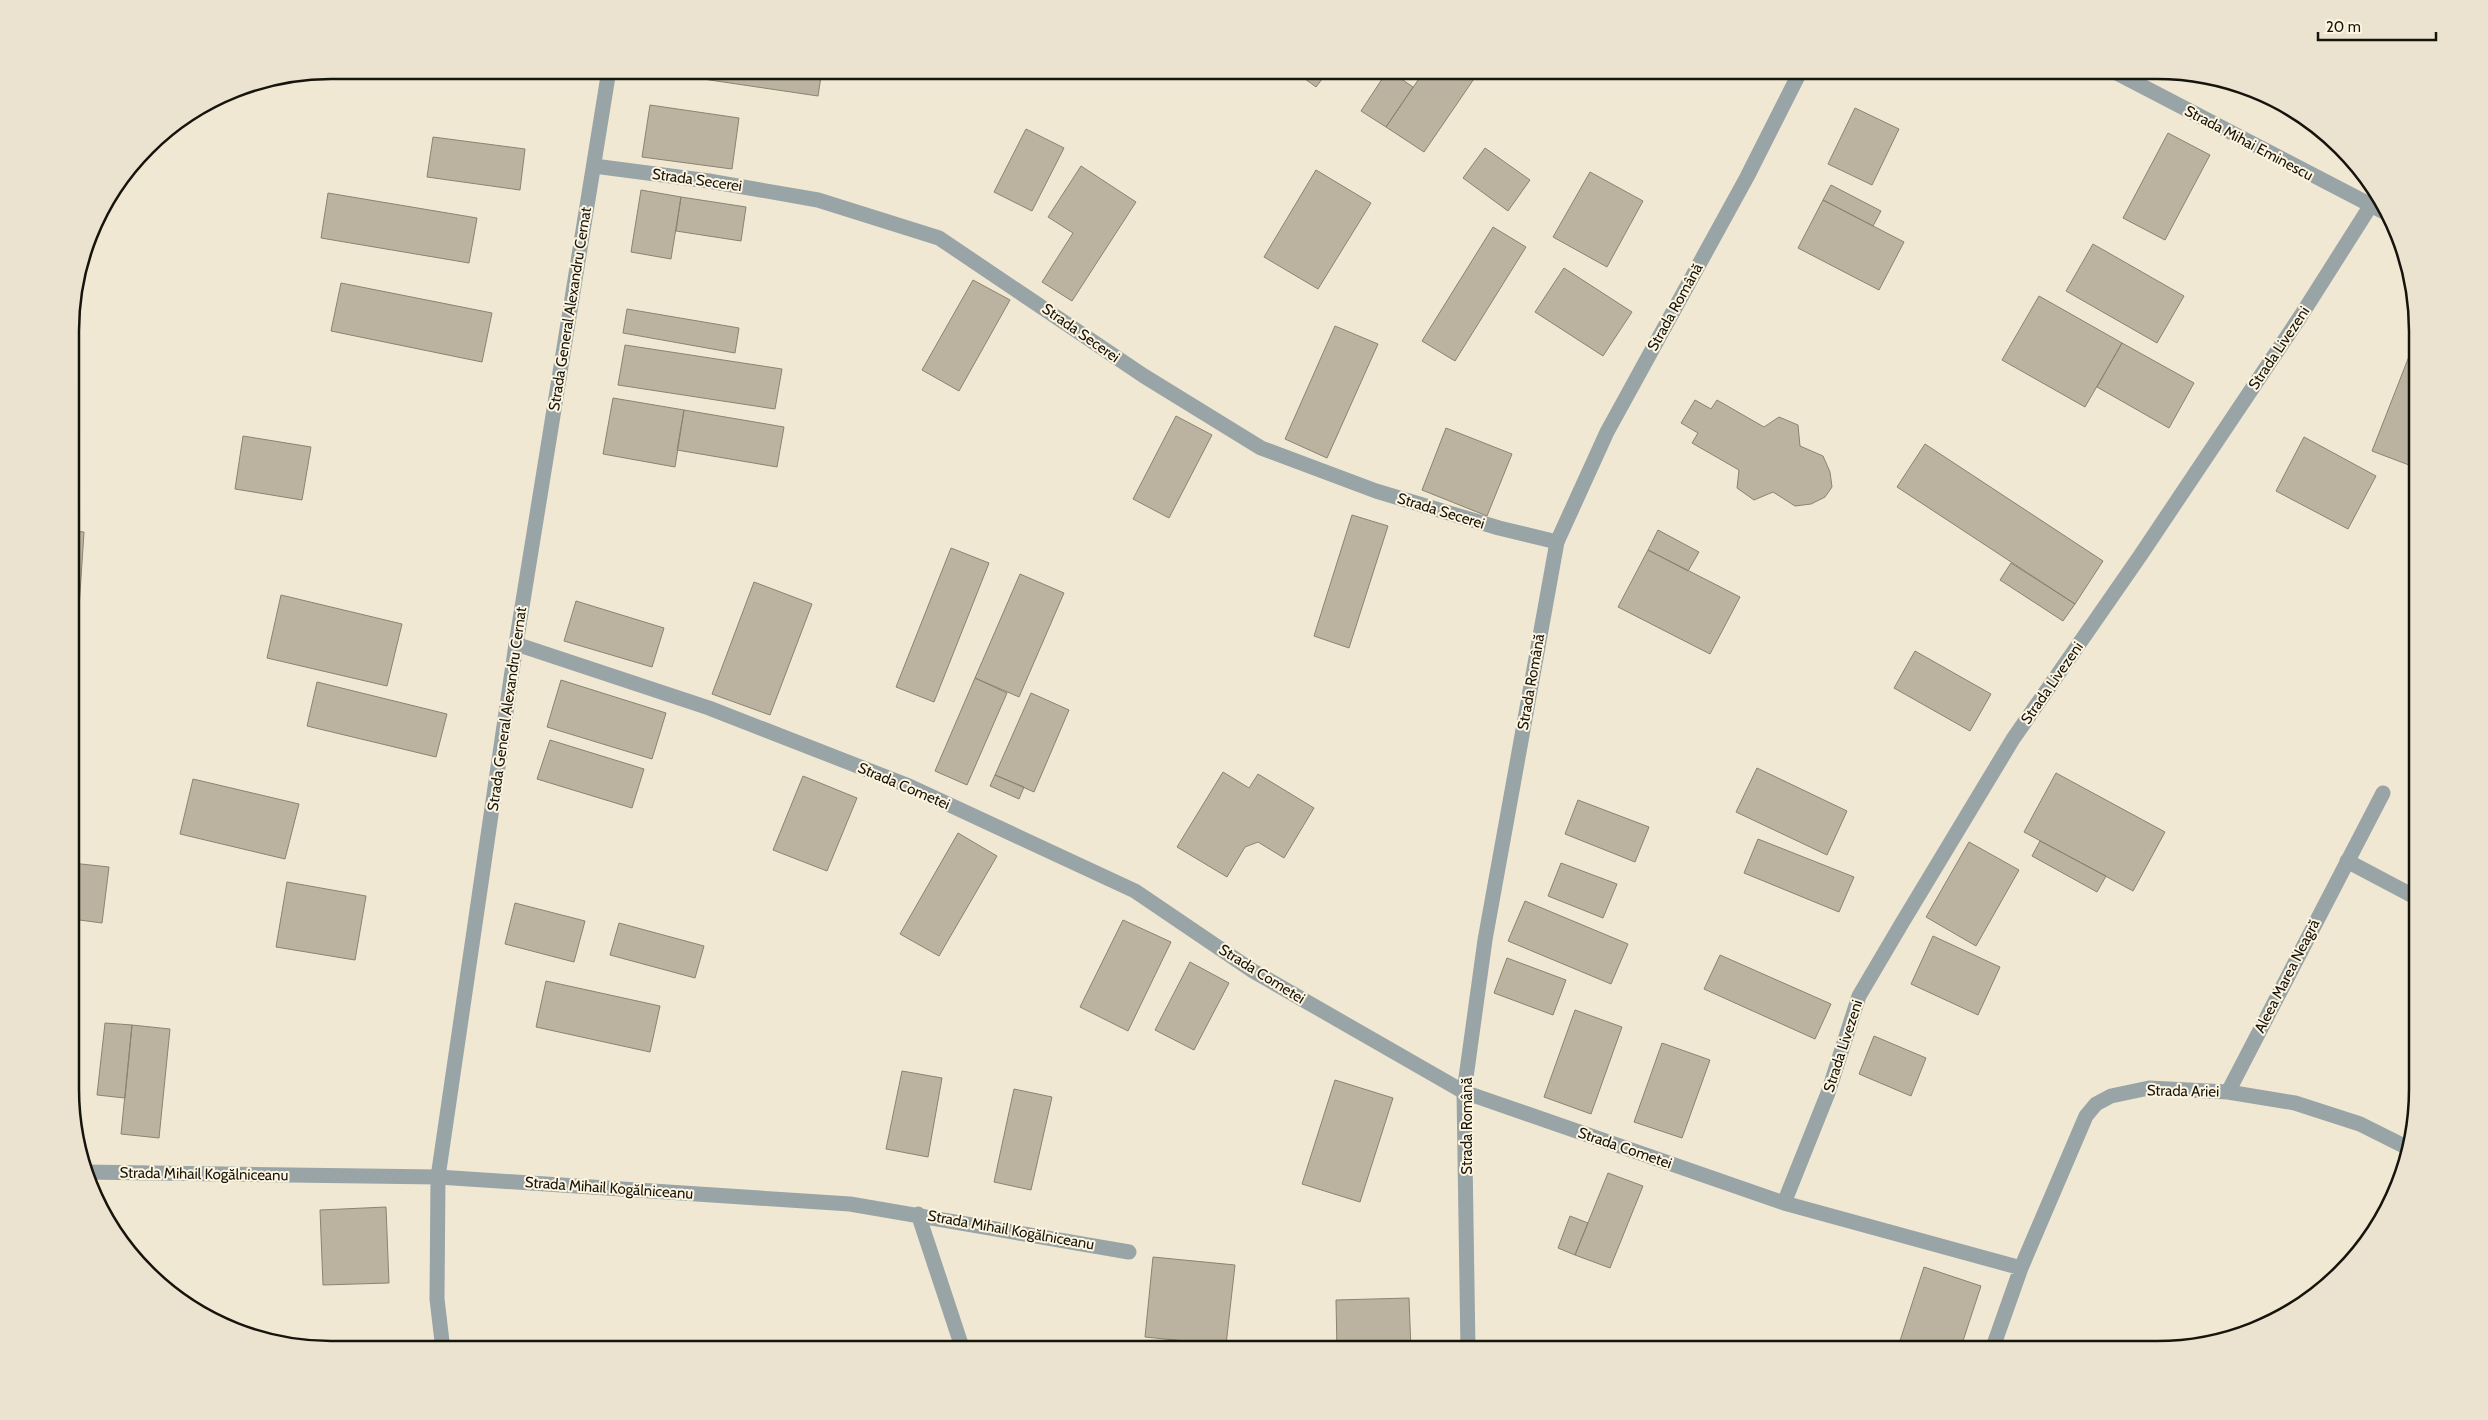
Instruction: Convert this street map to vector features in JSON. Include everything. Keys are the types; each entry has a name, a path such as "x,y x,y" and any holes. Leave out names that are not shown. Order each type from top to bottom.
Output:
{"street":[{"name":"Strada General Alexandru Cernat","path":"442,1341 437,1299 438,1178 516,644 608,79"},
{"name":"Strada Română","path":"1468,1341 1464,1092 1485,940 1557,542 1608,432 1747,177 1796,79"},
{"name":"Strada Mihai Eminescu","path":"2129,79 2371,199"},
{"name":"Strada Secerei","path":"594,166 710,181 818,200 939,238 1144,376 1261,448 1386,494 1499,528 1557,542"},
{"name":"Strada Livezeni","path":"1784,1203 1828,1093 1859,996 2013,739 2157,532 2300,317 2373,202"},
{"name":"Strada Cometei","path":"516,644 709,708 909,786 1135,891 1253,971 1464,1092 1784,1203 2021,1268"},
{"name":"Aleea Marea Neagră","path":"2228,1092 2383,793"},
{"path":"2347,861 2409,893"},
{"name":"Strada Ariei","path":"1995,1341 2021,1268 2086,1116 2096,1104 2111,1096 2149,1088 2228,1092 2295,1103 2360,1124 2403,1145"},
{"name":"Strada Mihail Kogălniceanu","path":"93,1172 438,1178 850,1204 918,1214 1129,1252"},
{"path":"918,1214 960,1341"}],"building":[{"path":"703,79 821,79 818,96"},
{"path":"1305,79 1322,79 1316,87"},
{"path":"1382,79 1401,79 1413,87 1386,127 1361,111"},
{"path":"1419,79 1474,79 1424,152 1386,127"},
{"path":"650,105 739,118 732,169 642,157"},
{"path":"1855,108 1899,129 1872,185 1828,164"},
{"path":"1026,129 1064,148 1032,211 994,192"},
{"path":"2168,133 2210,155 2165,240 2123,218"},
{"path":"433,137 525,149 520,190 427,177"},
{"path":"1485,148 1530,180 1508,211 1463,178"},
{"path":"1081,166 1136,202 1072,301 1042,282 1073,233 1048,217"},
{"path":"1316,170 1371,203 1318,289 1264,257"},
{"path":"1590,172 1643,201 1607,267 1553,237"},
{"path":"1831,185 1881,211 1873,226 1823,200"},
{"path":"641,190 681,197 671,259 631,252"},
{"path":"328,193 477,218 469,263 321,238"},
{"path":"681,197 746,207 741,241 676,231"},
{"path":"1823,200 1904,242 1879,290 1798,248"},
{"path":"1493,227 1526,247 1455,361 1422,341"},
{"path":"2093,244 2184,296 2157,343 2066,291"},
{"path":"1564,268 1632,312 1603,356 1535,312"},
{"path":"973,280 1010,300 959,391 922,370"},
{"path":"341,283 492,313 482,362 331,331"},
{"path":"2039,296 2122,343 2085,407 2002,360"},
{"path":"627,309 739,328 735,353 623,333"},
{"path":"1335,326 1378,344 1327,458 1285,439"},
{"path":"2122,343 2194,383 2169,428 2097,387"},
{"path":"625,345 782,369 775,409 618,385"},
{"path":"2409,356 2409,465 2372,451"},
{"path":"613,398 684,410 675,467 603,454"},
{"path":"1695,400 1711,409 1717,400 1764,427 1779,417 1798,425 1800,446 1823,456 1830,472 1832,487 1825,497 1811,504 1795,506 1773,492 1754,500 1737,488 1739,470 1692,443 1698,433 1681,423"},
{"path":"684,410 784,427 777,467 677,450"},
{"path":"1176,416 1212,435 1169,518 1133,499"},
{"path":"1446,428 1512,454 1487,516 1422,490"},
{"path":"243,436 311,447 302,500 235,489"},
{"path":"2304,437 2376,476 2348,529 2276,491"},
{"path":"1925,444 2103,561 2075,604 1897,487"},
{"path":"1352,515 1388,526 1349,648 1314,636"},
{"path":"1658,530 1699,552 1688,571 1648,550"},
{"path":"79,532 84,532 79,609"},
{"path":"951,548 989,563 934,702 896,687"},
{"path":"1648,550 1740,597 1710,654 1618,607"},
{"path":"2011,563 2075,604 2063,621 2000,580"},
{"path":"1020,574 1064,593 1019,697 975,678"},
{"path":"754,582 812,604 770,715 712,694"},
{"path":"281,595 402,624 387,686 267,658"},
{"path":"576,601 664,628 652,667 564,641"},
{"path":"1915,651 1991,694 1970,731 1894,688"},
{"path":"975,678 1007,693 967,785 935,771"},
{"path":"561,680 666,713 652,759 547,727"},
{"path":"317,682 447,714 436,757 307,726"},
{"path":"1031,693 1069,710 1034,792 995,775"},
{"path":"550,740 644,769 632,808 537,779"},
{"path":"1757,768 1847,811 1827,855 1736,812"},
{"path":"1223,772 1249,788 1258,774 1314,808 1284,858 1258,842 1245,847 1227,877 1177,847"},
{"path":"2056,773 2165,832 2133,891 2024,832"},
{"path":"995,775 1024,787 1019,799 990,786"},
{"path":"803,776 857,798 827,871 773,850"},
{"path":"193,779 299,804 285,859 180,834"},
{"path":"1578,800 1649,827 1635,862 1565,834"},
{"path":"958,833 997,856 939,956 900,934"},
{"path":"1758,839 1854,877 1839,912 1744,873"},
{"path":"2040,841 2106,876 2097,892 2032,856"},
{"path":"1969,842 2019,870 1976,946 1926,917"},
{"path":"1561,863 1617,884 1603,918 1548,896"},
{"path":"79,864 109,867 102,923 79,920"},
{"path":"287,882 366,896 355,960 276,947"},
{"path":"1525,901 1628,944 1611,984 1508,941"},
{"path":"515,903 585,921 574,962 505,944"},
{"path":"1123,920 1171,942 1128,1031 1080,1007"},
{"path":"619,923 704,946 695,978 610,955"},
{"path":"1933,936 2000,967 1978,1015 1911,984"},
{"path":"1720,955 1831,1004 1815,1039 1704,989"},
{"path":"1507,958 1566,980 1553,1015 1494,993"},
{"path":"1190,962 1229,983 1194,1050 1155,1030"},
{"path":"546,981 660,1006 650,1052 536,1027"},
{"path":"1575,1010 1622,1027 1591,1114 1544,1097"},
{"path":"105,1023 132,1025 125,1098 97,1095"},
{"path":"132,1025 170,1029 159,1138 121,1134"},
{"path":"1874,1036 1926,1058 1911,1096 1859,1074"},
{"path":"1662,1043 1710,1060 1682,1138 1634,1122"},
{"path":"902,1071 942,1078 928,1157 886,1149"},
{"path":"1335,1080 1393,1098 1360,1202 1302,1184"},
{"path":"1014,1089 1052,1097 1031,1190 994,1182"},
{"path":"1608,1173 1643,1186 1610,1268 1575,1255"},
{"path":"386,1207 389,1283 323,1285 320,1210"},
{"path":"1570,1216 1588,1223 1575,1255 1558,1248"},
{"path":"1153,1257 1235,1265 1226,1341 1186,1341 1145,1337"},
{"path":"1924,1267 1981,1286 1963,1341 1900,1341"},
{"path":"1409,1298 1411,1341 1337,1341 1336,1300"}]}
